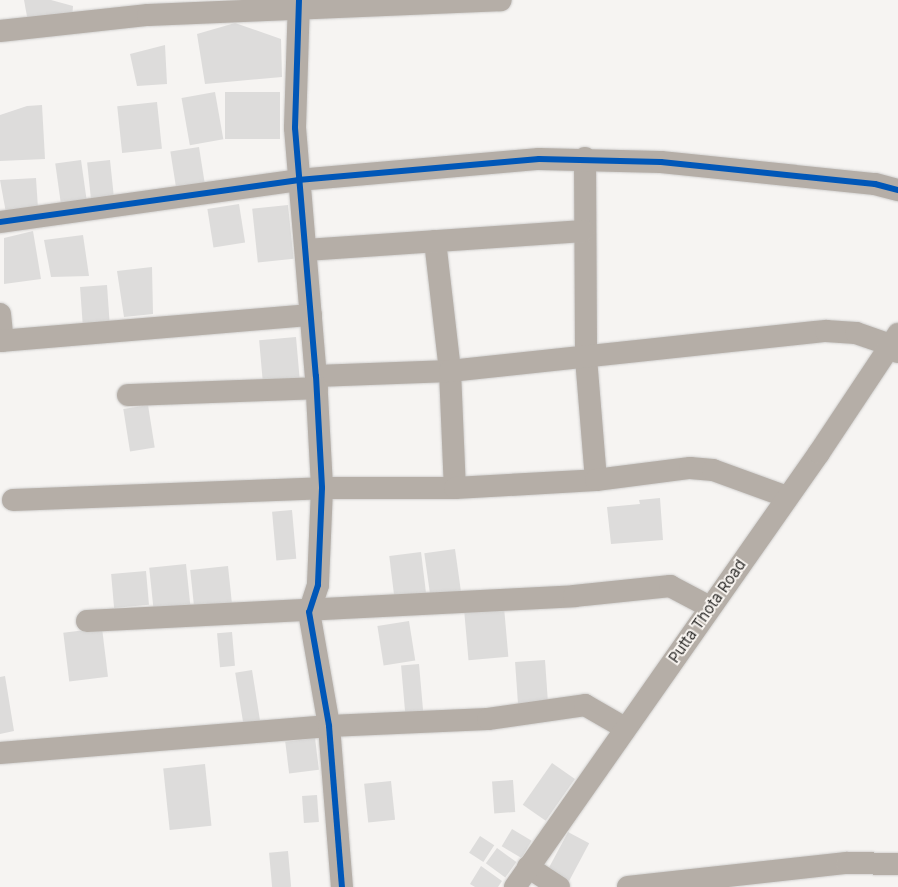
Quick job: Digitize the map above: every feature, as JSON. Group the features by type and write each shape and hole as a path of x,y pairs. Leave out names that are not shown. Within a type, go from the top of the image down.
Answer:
{"street":[{"path":"0,32 148,15 298,4 501,0"},
{"path":"298,4 295,128 316,382 322,488 318,585 309,612 329,726 342,887"},
{"path":"585,158 583,231 586,358 596,480"},
{"path":"0,222 298,180 585,158 661,162 875,184 898,190"},
{"path":"306,250 583,231"},
{"path":"435,241 450,371 456,488"},
{"path":"0,314 1,341 310,315"},
{"path":"128,395 450,371 834,331 856,334 896,344"},
{"name":"Putta Thota Road","path":"515,887 896,344"},
{"path":"14,500 322,488 456,488 596,480 702,468 787,497"},
{"path":"87,621 309,612 574,596 670,586 710,607"},
{"path":"0,753 329,726 488,719 585,705 625,728"},
{"path":"628,887 847,863 898,864"},
{"path":"528,867 559,887"}],"building":[{"path":"24,0 51,0 73,6 72,19 28,22"},
{"path":"235,23 281,39 282,77 205,84 197,34"},
{"path":"165,45 167,84 137,86 130,54"},
{"path":"215,92 223,139 190,145 182,98"},
{"path":"225,92 280,92 280,139 225,139"},
{"path":"157,102 162,149 122,153 117,106"},
{"path":"42,105 45,159 0,161 0,115 27,106"},
{"path":"199,147 206,189 177,194 170,152"},
{"path":"81,160 87,201 61,204 55,164"},
{"path":"110,160 114,200 91,202 87,162"},
{"path":"36,178 38,209 6,213 0,180"},
{"path":"239,204 245,243 213,248 207,209"},
{"path":"288,205 294,259 258,262 252,209"},
{"path":"33,231 41,279 4,284 4,238"},
{"path":"83,235 89,276 51,277 44,240"},
{"path":"152,267 153,314 124,317 117,271"},
{"path":"107,285 110,324 83,326 80,287"},
{"path":"296,337 300,379 263,382 259,340"},
{"path":"148,405 155,447 130,451 123,409"},
{"path":"660,498 663,540 611,544 607,507 640,504 639,500"},
{"path":"292,510 296,559 276,561 272,512"},
{"path":"455,549 462,598 431,602 424,553"},
{"path":"421,552 427,600 395,604 389,556"},
{"path":"186,564 191,608 154,612 149,568"},
{"path":"228,566 232,607 194,611 190,570"},
{"path":"146,571 149,605 114,608 111,574"},
{"path":"504,607 508,657 469,660 464,610"},
{"path":"409,621 415,661 384,666 377,626"},
{"path":"102,628 108,677 69,681 63,633"},
{"path":"232,632 235,666 220,667 217,633"},
{"path":"545,660 548,705 518,707 515,662"},
{"path":"419,664 423,712 405,713 401,666"},
{"path":"252,670 260,720 243,723 235,673"},
{"path":"5,676 14,731 0,734 0,677"},
{"path":"315,738 319,770 289,773 285,742"},
{"path":"552,763 575,779 546,821 523,805"},
{"path":"205,764 211,826 170,830 163,768"},
{"path":"513,780 515,812 494,813 492,781"},
{"path":"391,781 395,820 368,823 364,784"},
{"path":"317,795 319,822 304,823 302,796"},
{"path":"512,829 532,841 521,858 502,846"},
{"path":"568,832 589,843 569,882 547,871"},
{"path":"480,836 494,845 483,862 469,853"},
{"path":"497,848 516,862 505,877 486,863"},
{"path":"288,851 291,887 272,887 269,853"},
{"path":"481,866 502,881 498,887 475,887 470,884"}],"cycle path":[{"path":"299,0 295,128 316,376 322,488 318,585 309,612 329,726 342,887"},
{"path":"0,222 298,180 539,159 661,162 875,184 898,190"}]}
